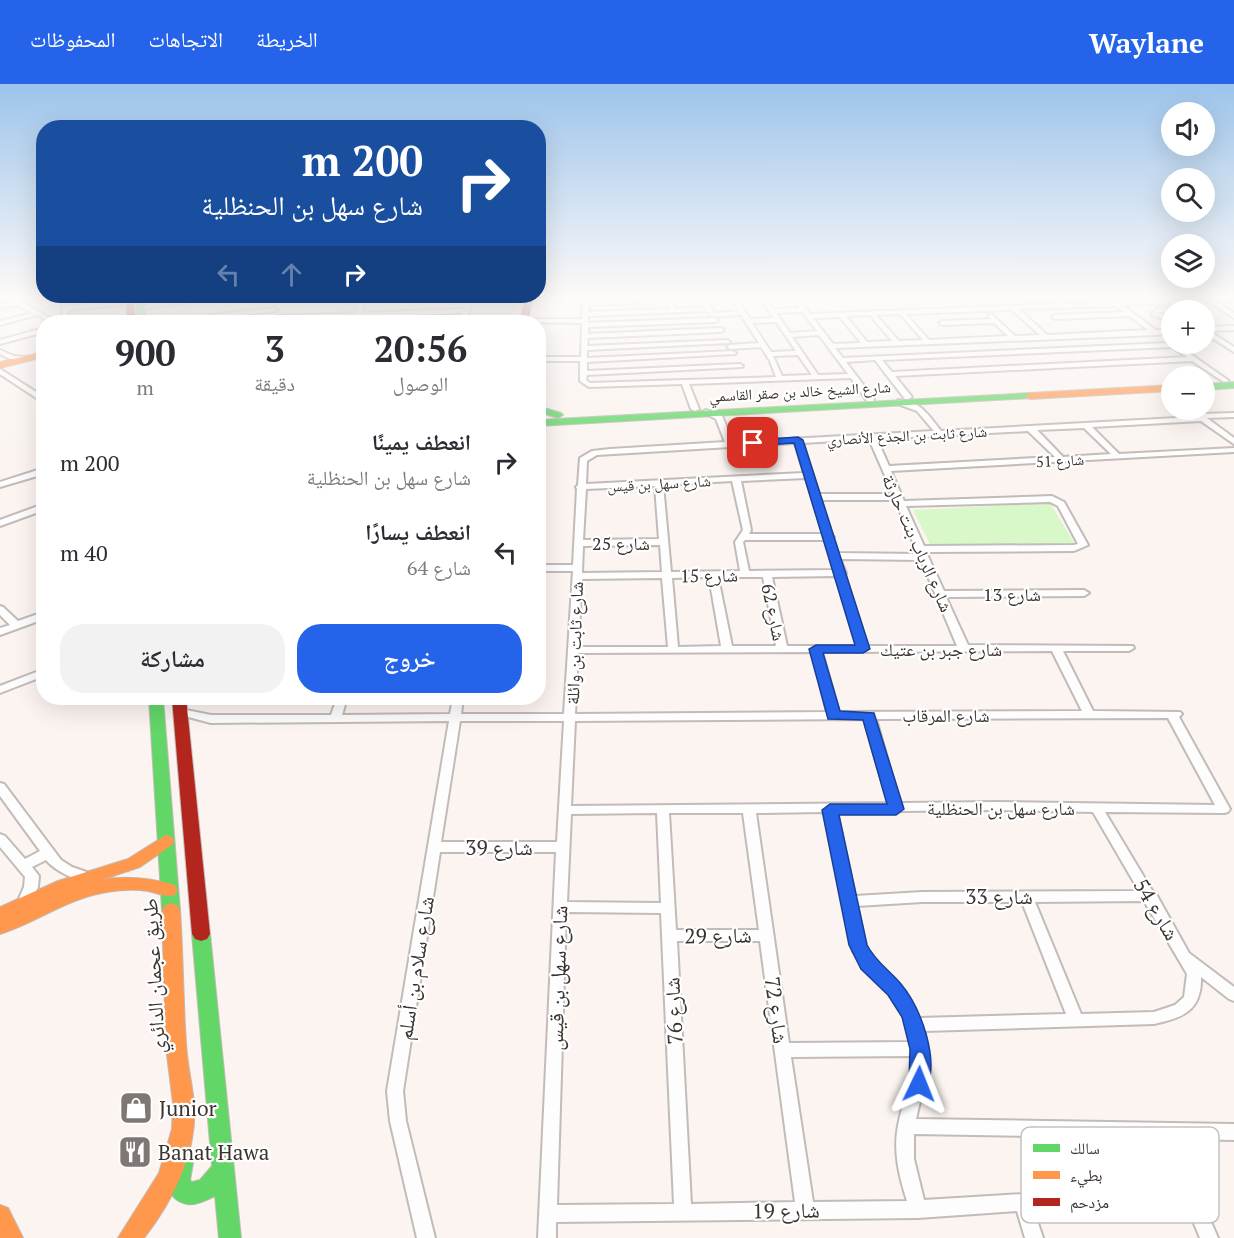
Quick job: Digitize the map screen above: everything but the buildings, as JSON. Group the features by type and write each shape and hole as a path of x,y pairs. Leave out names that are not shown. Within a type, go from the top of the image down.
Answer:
{"main road":[{"path":"1,363 36,357"},
{"path":"1,363 36,357"},
{"path":"1215,385 1232,383"},
{"name":"شارع الشيخ خالد بن صقر القاسمي","path":"701,411 722,415 905,400 1161,390"},
{"name":"شارع الشيخ خالد بن صقر القاسمي","path":"546,416 701,411 845,400 905,400 926,403 1161,390"},
{"path":"831,406 821,404 845,400"},
{"path":"546,412 560,417"},
{"path":"546,424 560,417"},
{"name":"شارع الشيخ خالد بن صقر القاسمي","path":"546,421 560,417"},
{"name":"طريق عجمان الدائري","path":"129,1238 151,1212 165,1189 180,1140 184,1099 176,1049 175,972 156,705"},
{"path":"180,705 230,1238"},
{"path":"0,914 137,862 166,841"},
{"path":"135,882 144,870 143,865 137,862"},
{"path":"0,927 80,894 135,882 157,885 169,890"},
{"path":"184,1099 189,1124 178,1179 181,1189 189,1194 202,1192 213,1185 224,1169"},
{"path":"2,1219 12,1238"},
{"path":"2,1219 18,1238"}],"street":[{"path":"584,349 583,381 586,384 631,385 853,376"},
{"path":"646,349 649,357"},
{"path":"546,359 674,356 718,349"},
{"path":"731,349 748,380"},
{"path":"765,349 780,379"},
{"path":"797,349 817,378"},
{"path":"834,349 870,399"},
{"path":"920,349 926,356"},
{"path":"992,349 996,353"},
{"path":"842,360 1081,349"},
{"path":"768,354 799,353"},
{"path":"1186,354 1232,383"},
{"path":"948,355 963,371"},
{"path":"674,356 679,369"},
{"path":"877,358 890,374 905,400"},
{"path":"890,374 1194,359"},
{"path":"1,363 36,395"},
{"path":"583,373 740,366"},
{"path":"627,371 631,385"},
{"path":"614,372 617,385"},
{"path":"684,383 701,411"},
{"path":"31,392 36,390"},
{"path":"926,403 939,433"},
{"path":"722,415 730,444"},
{"name":"شارع ثابت بن الجذع الأنصاري","path":"1215,417 1234,415"},
{"name":"شارع ثابت بن الجذع الأنصاري","path":"580,487 583,460 595,453 610,451 1169,420"},
{"path":"1205,420 1234,442"},
{"path":"1086,425 1118,457"},
{"path":"1031,429 1062,460"},
{"name":"شارع الرباب بنت حارثة","path":"872,437 964,649"},
{"path":"798,440 863,649"},
{"name":"شارع 51","path":"886,470 1234,450"},
{"path":"0,480 36,469"},
{"path":"0,485 36,474"},
{"name":"شارع سهل بن قيس","path":"580,487 809,475"},
{"path":"736,478 747,530 739,543 745,574"},
{"path":"659,483 673,650"},
{"name":"شارع ثابت بن وائلة","path":"571,717 580,487"},
{"path":"817,497 899,500 1052,499 1061,504 1083,545 1074,548 835,556"},
{"path":"0,523 36,510"},
{"path":"743,537 830,537"},
{"name":"شارع 25","path":"578,543 664,542"},
{"name":"شارع 15","path":"546,569 667,575 841,573"},
{"name":"شارع 62","path":"767,574 782,649"},
{"path":"713,575 727,649"},
{"name":"شارع 13","path":"940,594 1084,593"},
{"path":"0,609 17,626"},
{"path":"0,632 36,618"},
{"path":"1056,648 1089,714"},
{"name":"شارع جبر بن عتيك","path":"574,650 1129,648"},
{"path":"816,649 834,716"},
{"path":"0,690 36,675"},
{"path":"336,717 340,705"},
{"name":"شارع سلام بن أسلم","path":"426,1238 398,1121 395,1091 457,705"},
{"name":"شارع المرقاب","path":"181,712 211,719 1174,714 1224,806 1224,809 1219,811"},
{"path":"868,716 896,809"},
{"name":"شارع سهل بن قيس","path":"547,1238 560,907 571,717"},
{"path":"183,736 194,726 211,719"},
{"path":"0,787 62,868 91,878"},
{"name":"شارع سهل بن الحنظلية","path":"566,810 830,810 996,806 1219,811"},
{"name":"شارع 54","path":"1097,808 1185,957 1234,995"},
{"name":"شارع 76","path":"663,810 682,1212"},
{"name":"شارع 72","path":"749,810 805,1210"},
{"path":"830,810 858,945 863,957 901,998 914,1024 920,1049 919,1084 906,1126 907,1174 918,1209"},
{"path":"0,839 33,880 24,903"},
{"name":"شارع 39","path":"435,847 564,847"},
{"path":"23,865 35,861 48,852"},
{"path":"1026,896 1076,1020"},
{"name":"شارع 33","path":"849,901 1026,896 1150,896"},
{"path":"560,907 668,908"},
{"name":"شارع 29","path":"669,936 766,934"},
{"path":"914,1024 1154,1018 1174,1014 1188,1004 1195,990 1194,974 1185,957"},
{"path":"782,1050 920,1049"},
{"path":"906,1126 1021,1128"},
{"path":"1219,1132 1234,1132"},
{"name":"شارع 19","path":"548,1214 918,1209 1021,1202"},
{"name":"شارع 19","path":"1029,1223 1034,1238"},
{"path":"1203,1223 1209,1238"}],"green space":[{"path":"1050,503 1075,544 930,544 913,510"}],"traffic: fast":[{"path":"1215,386 1234,385"},
{"path":"546,423 1030,396"},
{"path":"546,411 558,415"},
{"path":"156,705 171,910"},
{"path":"201,934 230,1238"},
{"path":"182,1163 178,1184 189,1194 207,1189 224,1169"}],"traffic: slow":[{"path":"0,365 36,356"},
{"path":"1030,396 1161,389"},
{"path":"0,914 64,886 134,863 166,841"},
{"path":"0,927 61,899 104,886 126,883 169,890"},
{"path":"129,1238 151,1210 168,1179 183,1129 184,1103 176,1047 171,910"},
{"path":"0,1216 12,1238"}],"traffic: jam":[{"path":"180,705 201,934"}],"place":[{"name":"Junior","path":"136,1108"},
{"name":"Banat Hawa","path":"135,1152"}],"route":[{"path":"753,443 798,440 863,649 816,649 834,716 868,716 896,809 830,810 858,945 868,964 895,990 911,1015 920,1049 919,1084"}]}
